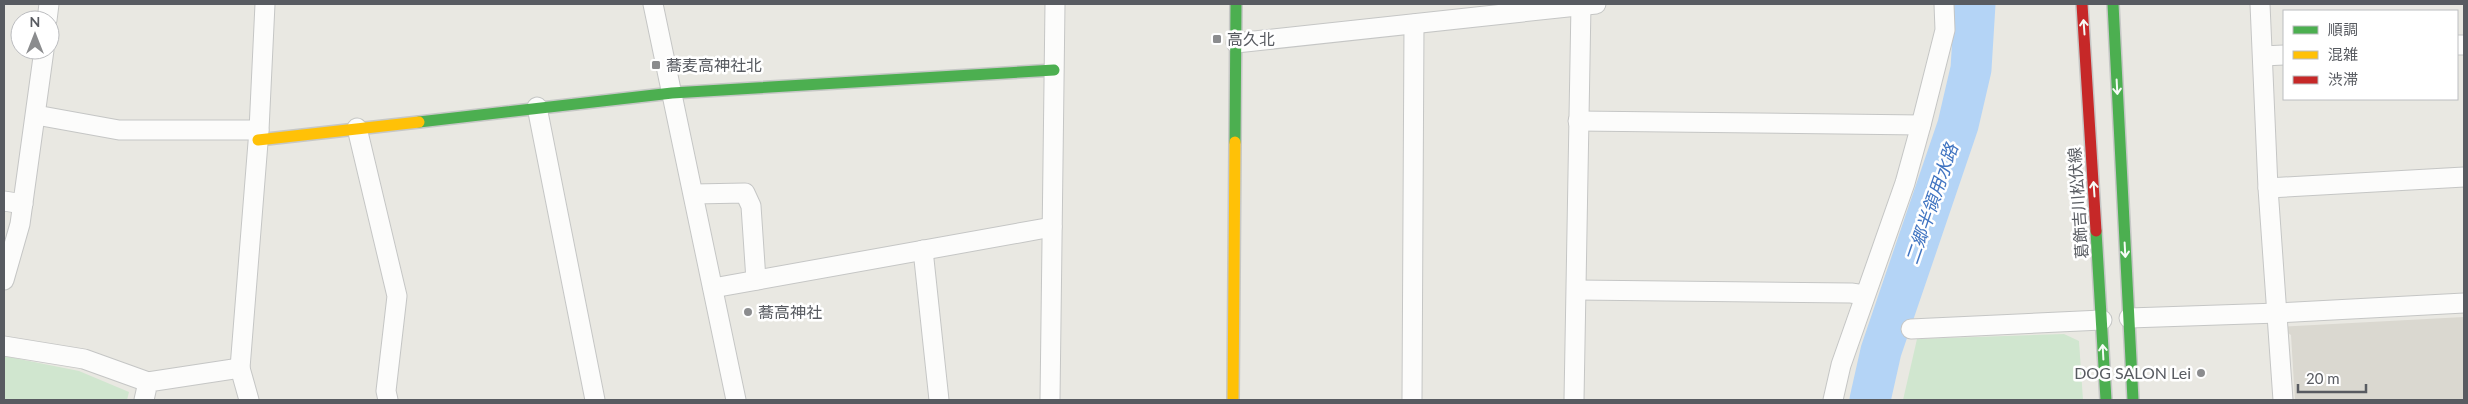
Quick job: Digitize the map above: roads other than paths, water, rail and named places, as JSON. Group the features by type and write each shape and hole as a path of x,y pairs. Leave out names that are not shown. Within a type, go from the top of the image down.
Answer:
{"street":[{"path":"249,400 240,368 259,135 265,4"},
{"path":"653,4 736,400"},
{"path":"1050,400 1055,4"},
{"path":"1233,400 1236,4"},
{"path":"1236,43 1586,4 1578,120 1574,400"},
{"path":"1833,400 1841,365 1905,183 1945,30 1944,4"},
{"name":"葛飾吉川松伏線","path":"2082,4 2106,400"},
{"path":"2113,4 2133,400"},
{"path":"2260,4 2268,188 2283,400"},
{"path":"1412,400 1414,24"},
{"path":"2263,56 2283,55"},
{"path":"4,280 20,224 43,60"},
{"path":"36,115 120,130 259,135 357,128 672,93 1054,70"},
{"path":"537,107 595,400"},
{"path":"1578,120 1921,125"},
{"path":"357,128 397,296 386,391 388,400"},
{"path":"2268,188 2464,177"},
{"path":"694,194 745,194 751,206 756,280"},
{"path":"4,201 23,204"},
{"path":"713,288 1052,227"},
{"path":"923,250 940,400"},
{"path":"1577,290 1851,293 1865,295"},
{"path":"2129,318 2278,313 2464,303"},
{"path":"1911,329 2102,320"},
{"path":"4,346 84,359 148,382 240,368"},
{"path":"144,400 148,382"}],"waterway":[{"name":"二郷半領用水路","path":"1870,400 1881,351 1958,125 1971,69 1975,4"}],"place":[{"name":"高久北","path":"1217,39"},
{"name":"蕎麦高神社北","path":"656,65"},
{"name":"蕎高神社","path":"748,312"},
{"name":"DOG SALON Lei","path":"2201,373"}]}
